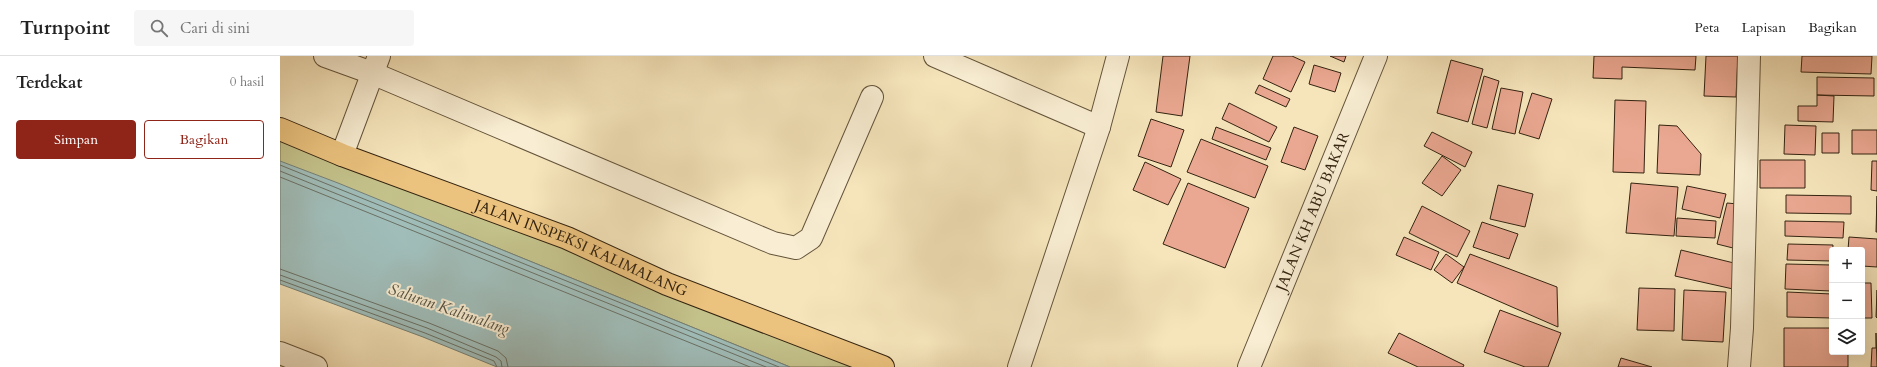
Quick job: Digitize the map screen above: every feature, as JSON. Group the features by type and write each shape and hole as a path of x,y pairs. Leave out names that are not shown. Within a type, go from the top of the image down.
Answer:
{"main road":[{"name":"JALAN INSPEKSI KALIMALANG","path":"280,129 342,154 567,238 667,284 883,367"}],"street":[{"path":"325,56 375,64 773,243 796,248 811,238 872,97"},
{"path":"935,56 1099,127"},
{"path":"1019,367 1099,127 1118,56"},
{"name":"JALAN KH ABU BAKAR","path":"1249,367 1376,56"},
{"path":"1739,367 1742,328 1748,56"},
{"path":"342,154 375,64"},
{"path":"280,353 316,367"}],"shaded area":[{"path":"280,129 886,367 790,367 436,223 280,163"}],"water":[{"name":"Saluran Kalimalang","path":"280,161 338,183 790,367 497,367 423,337 280,284"}],"building":[{"path":"1163,56 1190,56 1182,116 1156,112"},
{"path":"1273,56 1292,56 1305,62 1291,92 1263,79"},
{"path":"1330,56 1346,56 1344,62"},
{"path":"1594,56 1696,56 1695,70 1622,67 1622,79 1593,78"},
{"path":"1706,56 1738,56 1736,97 1704,96"},
{"path":"1802,56 1872,56 1871,74 1801,72"},
{"path":"1451,60 1483,69 1468,122 1437,113"},
{"path":"1314,65 1341,73 1335,92 1309,84"},
{"path":"1484,76 1499,81 1487,128 1472,124"},
{"path":"1817,77 1874,78 1874,96 1817,95"},
{"path":"1259,85 1290,99 1286,107 1255,93"},
{"path":"1501,88 1523,92 1515,134 1492,129"},
{"path":"1532,93 1552,99 1539,139 1519,133"},
{"path":"1817,95 1834,96 1833,122 1798,121 1798,106 1817,106"},
{"path":"1615,100 1646,101 1644,173 1613,172"},
{"path":"1229,103 1277,127 1269,142 1222,119"},
{"path":"1151,119 1184,130 1171,167 1138,156"},
{"path":"1659,125 1677,126 1701,154 1700,175 1657,173"},
{"path":"1785,125 1816,126 1815,155 1784,154"},
{"path":"1216,127 1271,148 1266,160 1212,139"},
{"path":"1294,127 1318,136 1305,170 1281,162"},
{"path":"1852,130 1877,130 1877,154 1852,154"},
{"path":"1432,132 1472,152 1465,167 1424,146"},
{"path":"1822,133 1839,133 1839,153 1822,153"},
{"path":"1201,139 1268,166 1255,198 1187,172"},
{"path":"1442,156 1461,170 1442,196 1422,183"},
{"path":"1760,160 1805,160 1805,188 1760,188"},
{"path":"1872,161 1877,161 1877,191 1871,190"},
{"path":"1145,162 1181,179 1168,205 1133,190"},
{"path":"1188,183 1249,208 1225,268 1163,244"},
{"path":"1631,183 1678,187 1674,236 1626,233"},
{"path":"1498,185 1533,194 1525,227 1490,219"},
{"path":"1687,186 1726,194 1720,218 1682,209"},
{"path":"1786,195 1851,196 1851,214 1786,213"},
{"path":"1877,196 1877,232 1876,232"},
{"path":"1727,203 1738,204 1741,250 1717,244"},
{"path":"1422,206 1470,231 1457,257 1409,233"},
{"path":"1677,218 1716,221 1715,238 1676,236"},
{"path":"1785,221 1844,222 1843,238 1785,236"},
{"path":"1482,222 1518,234 1509,259 1473,247"},
{"path":"1404,237 1439,252 1431,270 1396,255"},
{"path":"1849,237 1877,239 1877,267 1865,266 1865,247 1848,247"},
{"path":"1788,244 1833,245 1833,247 1829,247 1829,261 1787,260"},
{"path":"1681,250 1738,264 1733,289 1675,276"},
{"path":"1446,254 1464,267 1452,283 1434,270"},
{"path":"1470,254 1557,287 1558,327 1457,283"},
{"path":"1786,264 1829,265 1829,291 1785,289"},
{"path":"1865,283 1871,283 1872,318 1865,318"},
{"path":"1639,288 1675,289 1674,331 1637,330"},
{"path":"1684,290 1726,292 1723,342 1682,340"},
{"path":"1877,290 1877,318 1876,317"},
{"path":"1787,292 1829,294 1829,318 1787,317"},
{"path":"1500,310 1561,333 1548,367 1525,367 1484,352"},
{"path":"1784,328 1829,328 1829,355 1848,355 1848,367 1784,367"},
{"path":"1399,333 1464,365 1463,367 1418,367 1388,353"},
{"path":"1876,333 1877,367 1871,367 1872,348 1876,348"},
{"path":"1621,358 1652,367 1618,367"}]}
